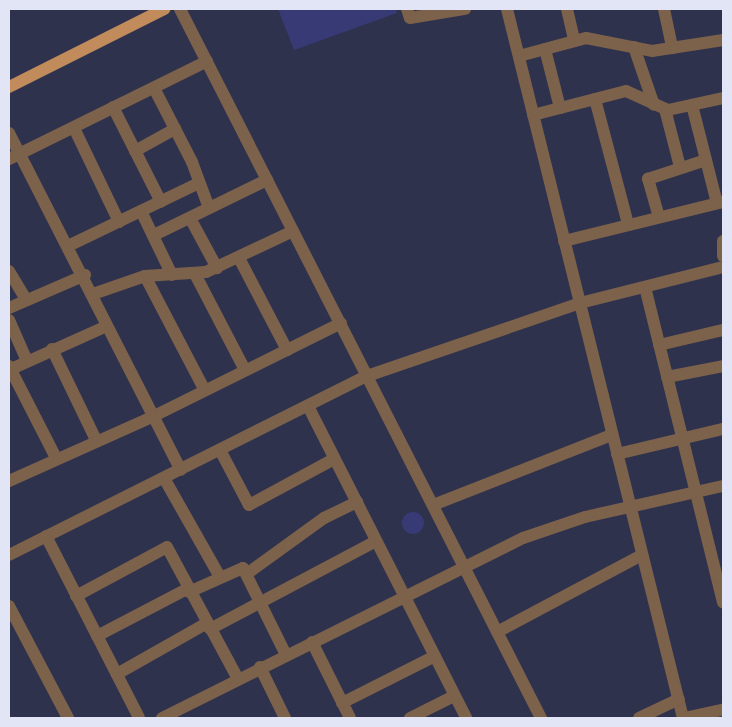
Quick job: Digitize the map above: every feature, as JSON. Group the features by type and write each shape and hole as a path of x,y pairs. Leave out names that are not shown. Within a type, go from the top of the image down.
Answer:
{"main road":[{"path":"9,87 164,9"}],"street":[{"path":"180,9 542,718"},
{"path":"407,9 410,18 465,9"},
{"path":"507,9 683,718 723,710"},
{"path":"567,9 574,40"},
{"path":"664,9 672,48"},
{"path":"518,56 574,40 594,38 634,47 672,48 723,40"},
{"path":"634,47 660,107 680,167"},
{"path":"545,49 560,108"},
{"path":"14,157 75,130 113,107 207,61"},
{"path":"154,88 200,183 209,208"},
{"path":"533,115 626,91 660,107 692,105 723,98"},
{"path":"594,99 628,224"},
{"path":"564,241 720,202 706,160 692,105"},
{"path":"113,107 161,202"},
{"path":"135,151 175,129"},
{"path":"75,130 119,222"},
{"path":"9,132 14,157 85,275 107,326 180,470"},
{"path":"658,217 648,179 706,160"},
{"path":"154,235 267,180"},
{"path":"68,246 200,183"},
{"path":"141,211 172,275"},
{"path":"190,218 217,268"},
{"path":"93,294 145,276 195,274 217,268 293,232"},
{"path":"723,241 723,256"},
{"path":"239,258 287,350"},
{"path":"9,555 367,376 580,303 723,267"},
{"path":"9,272 26,299"},
{"path":"195,274 245,370"},
{"path":"9,308 85,275"},
{"path":"145,276 204,389"},
{"path":"646,287 659,345 685,439 696,492 719,561 723,603"},
{"path":"9,320 26,361"},
{"path":"10,478 152,417 204,389 341,323"},
{"path":"56,458 9,368 107,326"},
{"path":"659,345 723,330"},
{"path":"52,349 96,440"},
{"path":"667,376 723,366"},
{"path":"308,406 376,541 407,597 466,718"},
{"path":"617,454 723,429"},
{"path":"433,505 612,435"},
{"path":"220,450 249,505 334,459"},
{"path":"164,478 220,577"},
{"path":"162,718 260,667 407,597 464,565 554,526 723,486"},
{"path":"248,573 324,518 357,502"},
{"path":"46,536 139,718"},
{"path":"117,674 376,541"},
{"path":"76,596 167,547 188,590 238,679"},
{"path":"497,632 642,555"},
{"path":"97,636 236,568 248,573 286,655"},
{"path":"9,606 14,631 68,718"},
{"path":"312,642 350,718"},
{"path":"342,703 435,656"},
{"path":"260,667 285,718"},
{"path":"410,718 454,696"},
{"path":"639,718 679,699"}],"shaded area":[{"path":"278,9 396,9 397,13 294,50"},
{"path":"413,512 421,515 424,523 421,531 413,534 405,531 402,523 405,515"}]}
